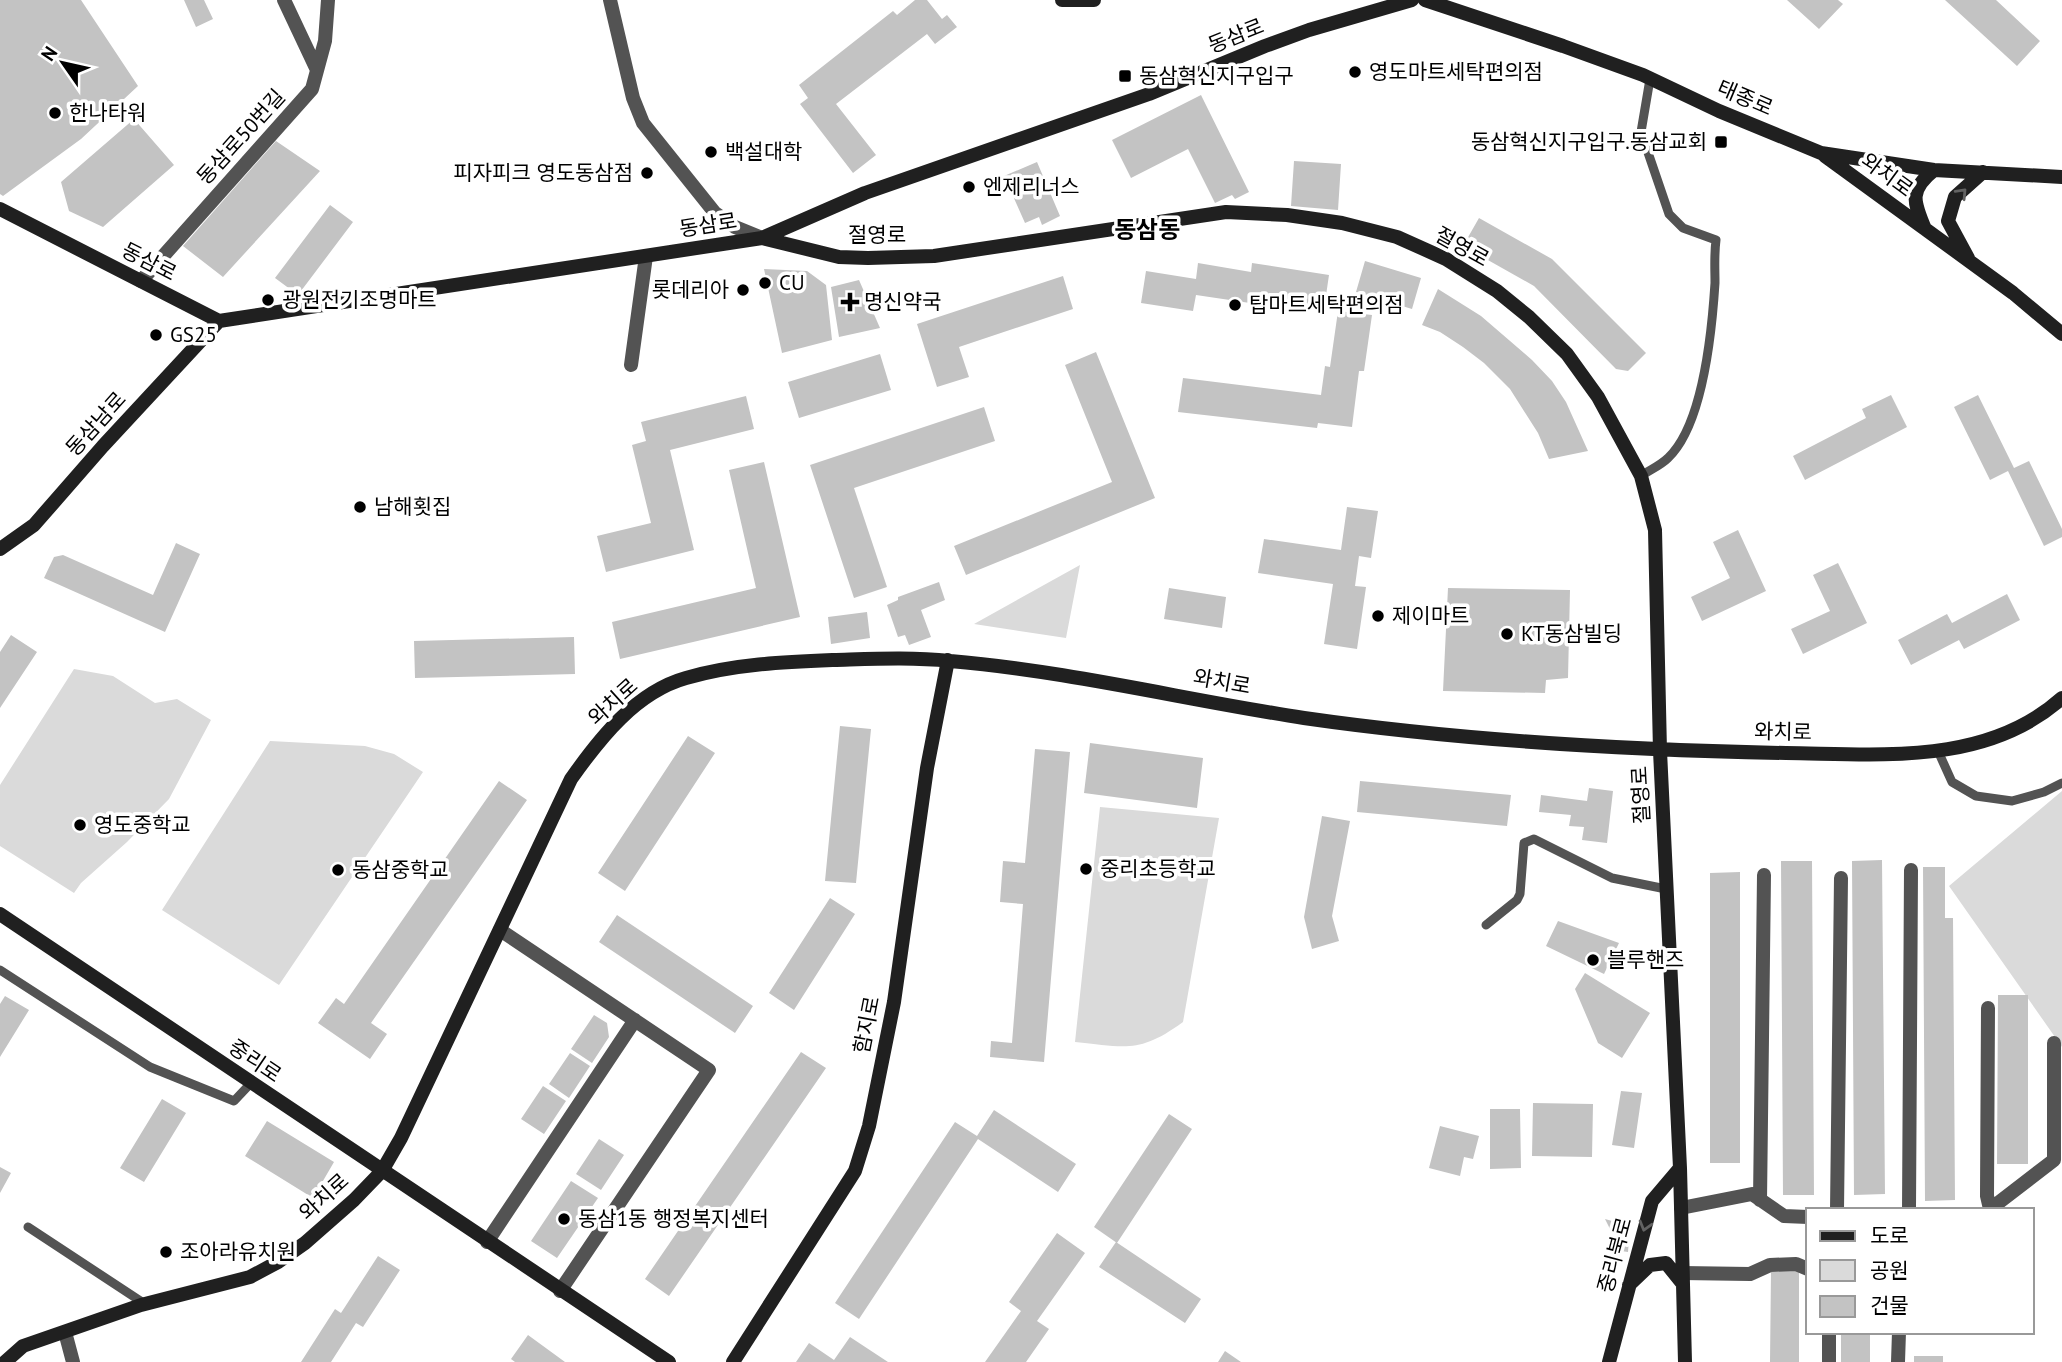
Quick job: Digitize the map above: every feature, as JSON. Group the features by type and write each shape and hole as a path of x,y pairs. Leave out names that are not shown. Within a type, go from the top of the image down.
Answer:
{"main road":[{"path":"1062,0 1094,0"},
{"name":"동삼로","path":"0,209 219,321 762,238 865,192 1149,94 1265,46 1412,0"},
{"name":"태종로","path":"1425,0 1563,46 1650,79 1821,153 1934,170 2062,177"},
{"name":"와치로","path":"1821,153 2013,293 2062,334"},
{"path":"1925,229 1914,204 1920,182 1934,170"},
{"path":"1970,262 1948,221 1955,197 1983,172"},
{"name":"절영로","path":"762,238 839,257 934,256 1226,212 1287,215 1342,223 1398,237 1447,259 1497,291 1567,354 1598,397 1642,476 1655,530 1660,751 1680,1168 1685,1362"},
{"name":"동삼남로","path":"0,549 34,526 103,446 219,321"},
{"name":"와치로","path":"5,1362 23,1346 145,1304 250,1277 305,1243 354,1200 382,1171 401,1138 571,779 591,751 638,703 662,687 685,678 784,662 947,660 1052,673 1305,718 1492,739 1660,751 1915,754 1938,751 1984,741 2018,727 2048,711 2062,698"},
{"name":"함지로","path":"733,1362 855,1171 869,1126 894,1002 927,768 947,660"},
{"name":"중리로","path":"0,914 669,1362"},
{"name":"중리북로","path":"1609,1362 1652,1201 1680,1168"},
{"path":"1628,1287 1650,1265 1666,1263 1683,1279"}],"street":[{"path":"284,0 317,70"},
{"name":"동삼로50번길","path":"141,281 312,89 326,41 328,0"},
{"path":"610,0 633,98 643,123 715,212 735,228 762,238"},
{"path":"631,365 646,256"},
{"path":"1909,1208 1911,870"},
{"path":"1760,1200 1764,875"},
{"path":"1837,1208 1841,878"},
{"path":"500,930 709,1069 560,1291"},
{"path":"1987,1008 1989,1208"},
{"path":"487,1242 635,1020"},
{"path":"1992,1208 2054,1160 2054,1043"},
{"path":"1681,1208 1752,1194 1784,1216 1806,1217"},
{"path":"1683,1279 1750,1274 1770,1265 1796,1264 1806,1268"},
{"path":"65,1332 73,1362"},
{"path":"1829,1334 1829,1362"},
{"path":"1898,1362 1899,1334"}],"lane":[{"path":"1642,476 1669,458 1692,416 1711,329 1716,240 1683,228 1669,214 1641,132 1650,79"},
{"path":"1938,751 1952,782 1976,796 2012,801 2044,792 2062,783"},
{"path":"1486,925 1517,900 1520,894 1524,843 1534,839 1612,878 1666,890"},
{"path":"0,970 150,1067 234,1101 251,1083"},
{"path":"28,1227 145,1304"}],"green space":[{"path":"1080,565 1066,638 974,624"},
{"path":"74,669 113,676 155,703 177,699 211,720 169,799 127,842 81,883 74,893 0,846 0,785"},
{"path":"270,741 365,746 394,754 423,772 279,985 162,910"},
{"path":"2062,791 2062,1047 1949,886"},
{"path":"1100,807 1219,818 1183,1022 1155,1039 1132,1046 1075,1042"}],"building":[{"name":"한나타워","path":"0,0 81,0 138,86 81,139 3,196 0,194"},
{"path":"184,0 204,0 213,19 196,27"},
{"path":"915,0 927,0 942,19 947,15 957,27 935,44 927,34 836,104 876,155 853,173 800,104 808,98 799,85 893,11 897,15"},
{"path":"1787,0 1838,0 1843,4 1819,29"},
{"path":"1945,0 1996,0 2040,41 2017,66"},
{"path":"1201,95 1249,192 1235,199 1232,195 1215,203 1188,149 1131,178 1112,140"},
{"path":"134,119 174,165 103,227 69,211 61,182"},
{"path":"276,141 320,171 223,277 183,246"},
{"path":"1294,161 1341,164 1338,210 1291,206"},
{"path":"1037,162 1060,216 1042,225 1039,217 1025,223 1004,176"},
{"path":"330,205 353,222 298,295 275,278"},
{"path":"1479,218 1552,259 1646,353 1628,371 1616,369 1534,286 1463,246"},
{"path":"1365,261 1421,278 1412,309 1356,292"},
{"path":"1198,263 1251,272 1252,263 1329,275 1324,309 1251,297 1250,303 1196,295 1193,311 1141,303 1146,271 1196,279"},
{"path":"764,269 807,271 826,285 832,340 782,353"},
{"path":"1063,276 1073,309 959,347 969,377 937,387 917,324"},
{"path":"859,280 880,328 839,337 831,287"},
{"path":"1438,289 1481,316 1552,381 1566,402 1588,451 1549,459 1538,433 1510,389 1463,347 1440,332 1422,325"},
{"path":"1338,311 1372,315 1364,371 1359,371 1352,427 1318,423 1317,428 1178,412 1183,378 1321,395 1325,366 1330,367"},
{"path":"1096,352 1155,498 966,575 954,546 1112,482 1065,365"},
{"path":"880,354 891,390 799,418 788,382"},
{"path":"1891,395 1907,427 1805,480 1793,456 1866,418 1862,409"},
{"path":"1978,395 2014,468 2029,461 2062,529 2062,537 2044,546 2008,471 1990,480 1954,407"},
{"path":"746,396 754,429 670,450 694,550 606,572 597,536 651,523 632,445 646,441 641,422"},
{"path":"984,407 995,441 854,488 887,587 854,598 810,465"},
{"path":"764,462 800,617 620,659 612,622 756,588 729,470"},
{"path":"1347,507 1378,511 1371,558 1359,556 1355,586 1366,587 1357,649 1324,644 1333,584 1258,573 1264,539 1341,550"},
{"path":"1738,530 1766,591 1702,621 1691,597 1730,578 1713,542"},
{"path":"176,543 200,554 165,632 44,578 54,557 63,555 153,595"},
{"path":"1838,563 1867,623 1803,654 1791,629 1830,611 1813,575"},
{"path":"939,582 945,600 921,610 931,637 909,645 905,635 898,637 887,605 898,600 898,597"},
{"path":"1169,588 1226,597 1222,628 1164,619"},
{"name":"KT동삼빌딩","path":"1448,588 1570,590 1568,678 1546,680 1545,693 1443,691"},
{"path":"2007,594 2020,620 1964,649 1959,640 1911,665 1898,640 1947,614 1952,623"},
{"path":"867,612 870,638 831,644 828,617"},
{"path":"11,635 37,652 0,708 0,652"},
{"path":"574,637 575,674 415,678 414,641"},
{"path":"840,726 871,729 856,883 825,881"},
{"path":"688,736 715,753 625,891 598,873"},
{"path":"1090,743 1203,758 1197,808 1084,793"},
{"path":"1035,749 1070,752 1044,1062 990,1057 991,1041 1012,1043 1023,904 1000,902 1003,861 1025,863"},
{"path":"499,781 527,800 371,1023 387,1034 370,1059 318,1023 336,998 344,1004"},
{"path":"1360,781 1511,795 1507,826 1357,812"},
{"path":"1589,788 1613,791 1607,843 1582,840 1584,827 1569,826 1571,815 1539,812 1541,795 1587,801"},
{"path":"1322,816 1350,821 1332,916 1339,941 1312,949 1304,917"},
{"path":"1882,860 1885,1194 1854,1195 1852,861"},
{"path":"1781,861 1812,861 1814,1195 1783,1195"},
{"path":"1923,867 1945,867 1945,918 1953,918 1955,1200 1925,1201"},
{"path":"1740,872 1740,1163 1710,1163 1710,873"},
{"path":"830,898 855,914 794,1010 769,993"},
{"path":"617,915 753,1006 735,1033 599,942"},
{"name":"블루핸즈","path":"1558,921 1619,943 1604,974 1546,946"},
{"path":"1585,973 1650,1013 1622,1058 1598,1043 1575,989"},
{"path":"1998,995 2028,995 2028,1164 1997,1164"},
{"path":"5,996 29,1010 0,1057 0,1004"},
{"path":"594,1015 607,1023 609,1037 592,1063 571,1049"},
{"path":"801,1052 826,1068 669,1296 645,1279"},
{"path":"570,1053 590,1066 569,1098 549,1084"},
{"path":"543,1086 566,1101 544,1134 521,1119"},
{"path":"1621,1091 1642,1093 1634,1148 1612,1145"},
{"path":"162,1099 186,1113 144,1182 120,1168"},
{"path":"1533,1103 1593,1104 1592,1157 1532,1156"},
{"path":"1490,1109 1520,1109 1521,1168 1490,1169"},
{"path":"994,1110 1076,1164 1058,1192 978,1139 859,1319 835,1303 955,1122 977,1136"},
{"path":"1169,1114 1192,1129 1117,1243 1094,1227"},
{"path":"267,1121 334,1162 313,1198 245,1156"},
{"path":"1440,1126 1479,1136 1473,1159 1464,1157 1460,1176 1429,1168"},
{"path":"599,1139 624,1155 601,1190 576,1174"},
{"path":"0,1167 11,1173 0,1193"},
{"name":"동삼1동 행정복지센터","path":"571,1181 598,1198 557,1258 531,1241"},
{"path":"1605,1219 1630,1226 1628,1252 1621,1251"},
{"path":"1057,1233 1085,1253 1037,1321 1049,1329 1026,1362 985,1362 1021,1311 1009,1302"},
{"path":"1116,1242 1201,1299 1185,1323 1099,1267"},
{"path":"378,1256 400,1270 363,1327 356,1323 331,1362 301,1362 335,1309 341,1313"},
{"path":"1771,1271 1799,1271 1799,1362 1770,1362"},
{"path":"1841,1334 1870,1334 1870,1362 1841,1362"},
{"path":"528,1335 565,1362 515,1362 511,1359"},
{"path":"850,1337 888,1362 796,1362 809,1343 834,1360"},
{"path":"1225,1351 1241,1362 1218,1362"},
{"path":"1914,1356 1943,1356 1943,1362 1914,1362"}],"place":[{"name":"영도마트세탁편의점","path":"1355,72"},
{"name":"동삼혁신지구입구","path":"1125,76"},
{"name":"한나타워","path":"55,113"},
{"name":"동삼혁신지구입구.동삼교회","path":"1721,142"},
{"name":"백설대학","path":"711,152"},
{"name":"피자피크 영도동삼점","path":"647,173"},
{"name":"엔제리너스","path":"969,187"},
{"name":"CU","path":"765,283"},
{"name":"롯데리아","path":"743,290"},
{"name":"광원전기조명마트","path":"268,300"},
{"name":"명신약국","path":"850,302"},
{"name":"탑마트세탁편의점","path":"1235,305"},
{"name":"GS25","path":"156,335"},
{"name":"남해횟집","path":"360,507"},
{"name":"제이마트","path":"1378,616"},
{"name":"KT동삼빌딩","path":"1507,634"},
{"name":"영도중학교","path":"80,825"},
{"name":"중리초등학교","path":"1086,869"},
{"name":"동삼중학교","path":"338,870"},
{"name":"블루핸즈","path":"1593,960"},
{"name":"동삼1동 행정복지센터","path":"564,1219"},
{"name":"조아라유치원","path":"166,1252"}],"district":[{"name":"동삼동","path":"1147,230"}]}
